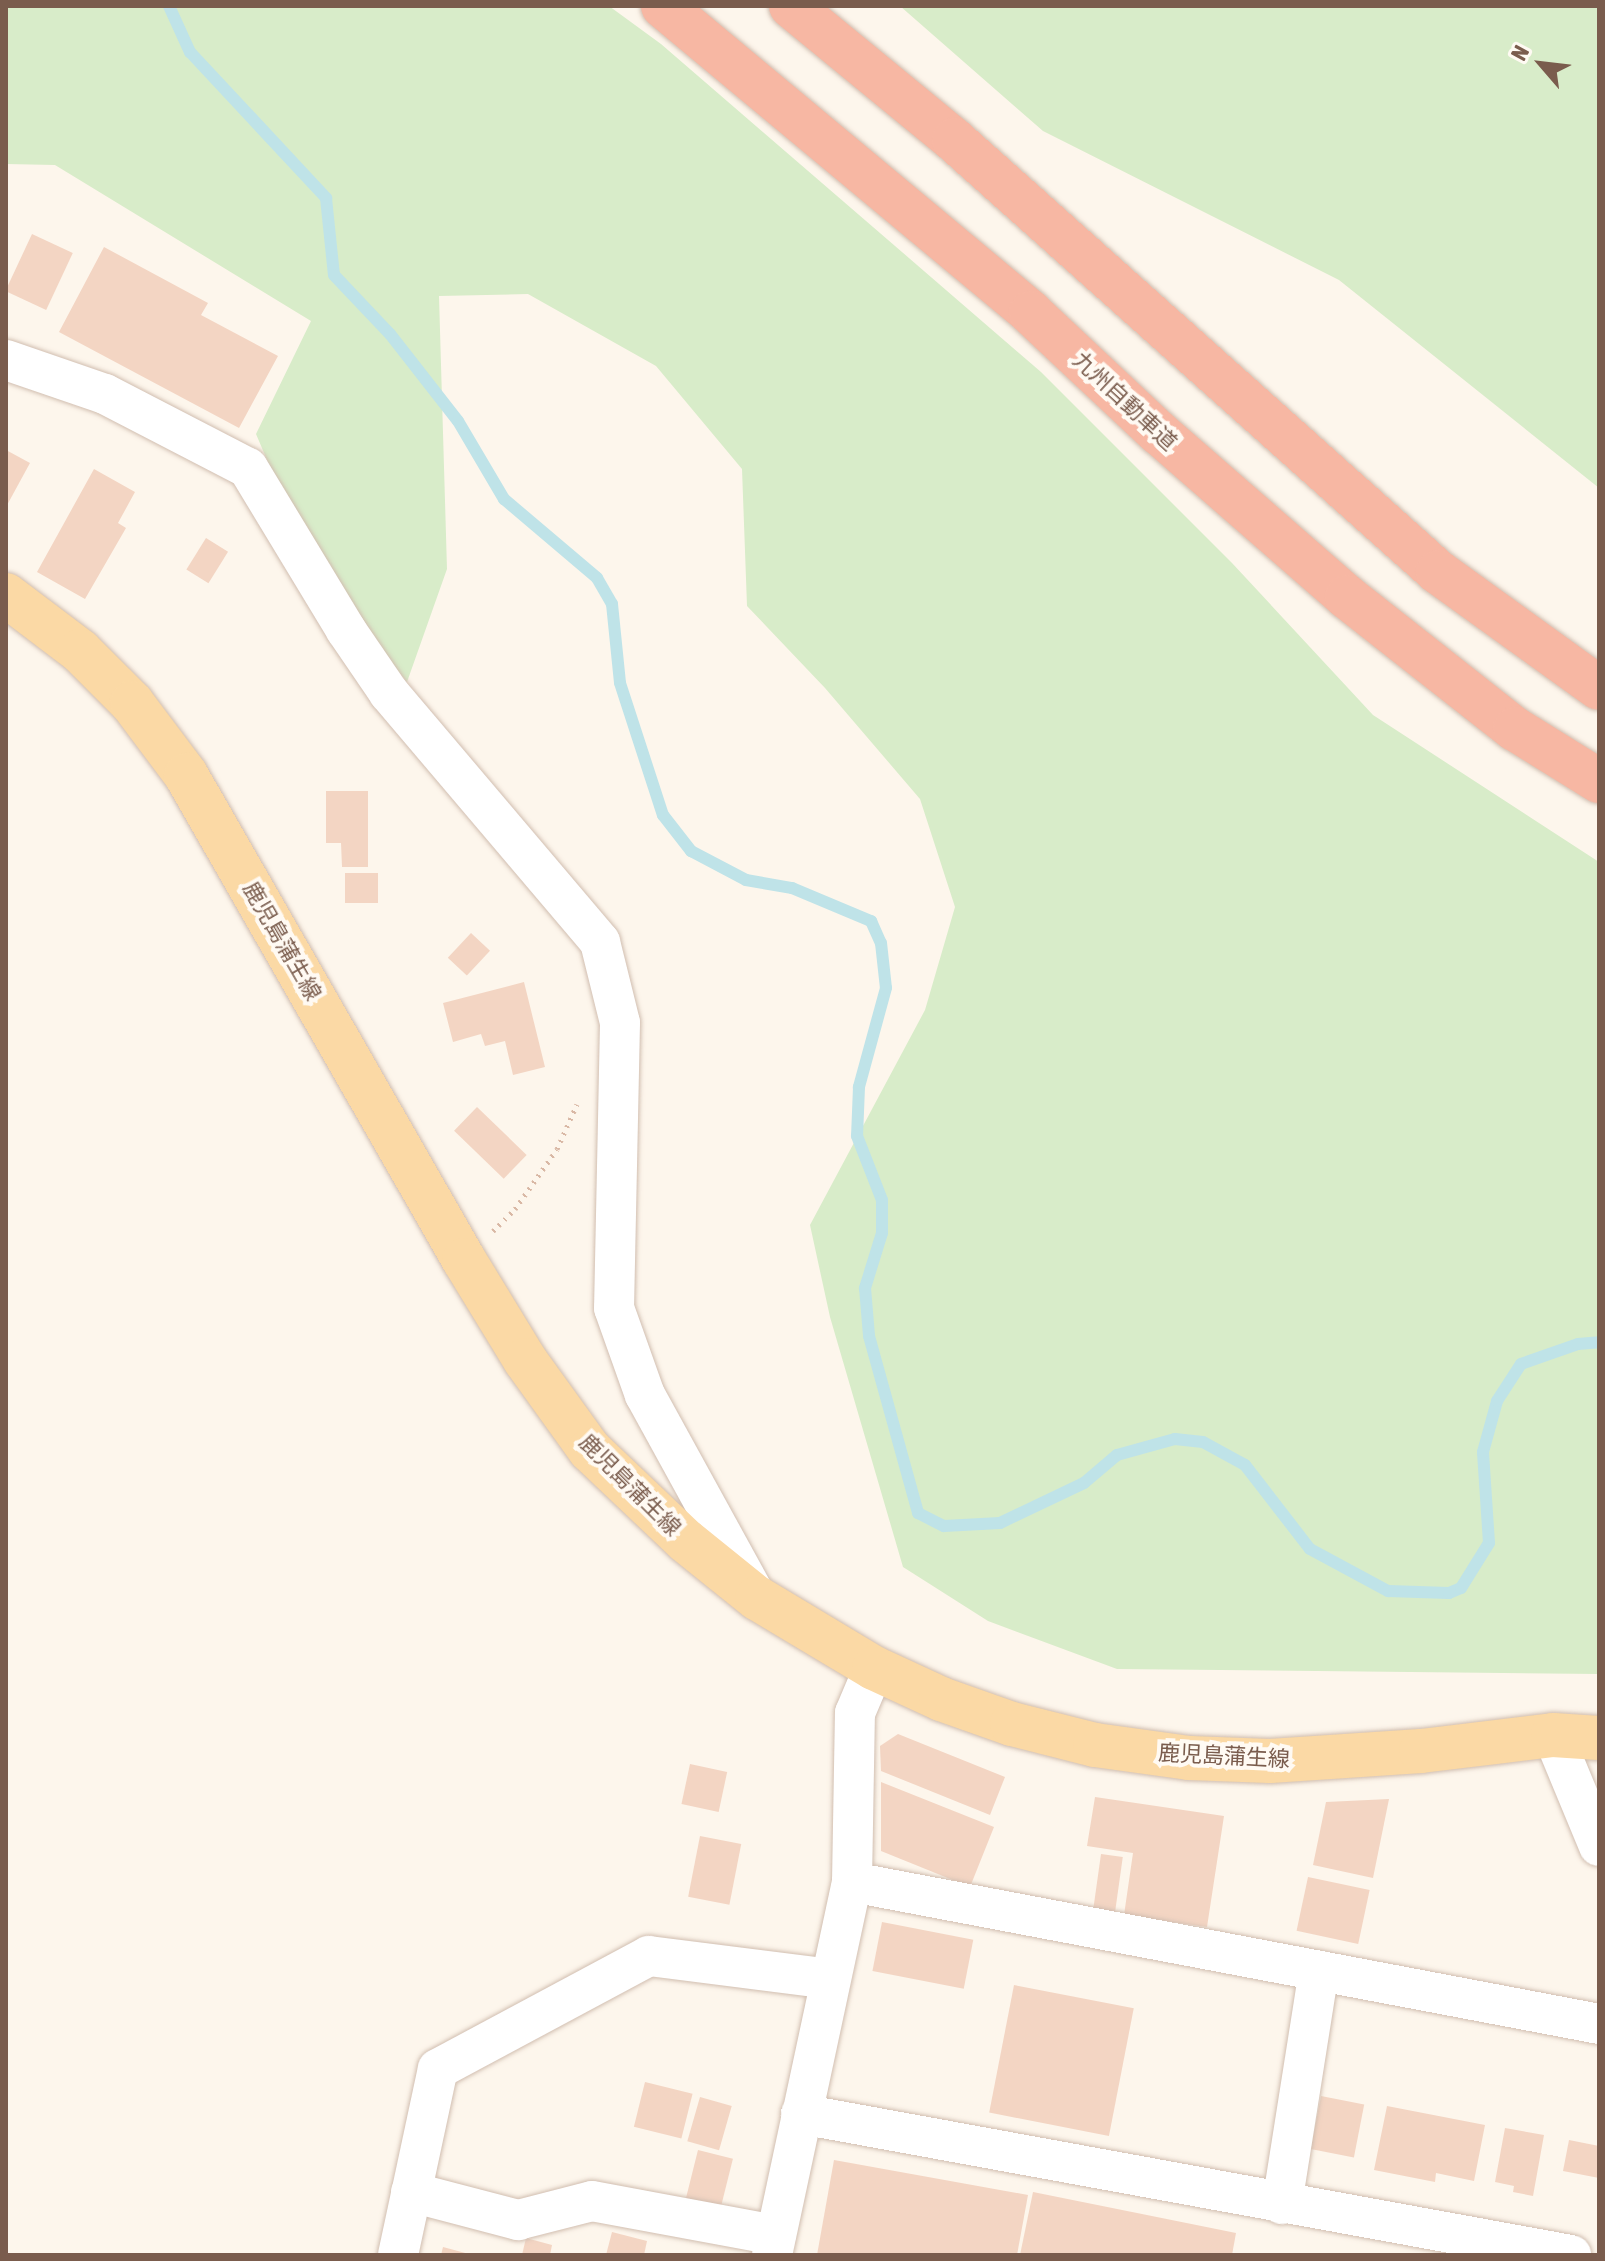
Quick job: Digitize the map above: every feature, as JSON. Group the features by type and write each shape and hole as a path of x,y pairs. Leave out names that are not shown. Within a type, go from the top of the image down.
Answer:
{"highway":[{"name":"九州自動車道","path":"663,6 1031,313 1159,433 1347,597 1515,729 1599,781"},
{"path":"791,6 954,140 1438,572 1599,688"}],"main road":[{"name":"鹿児島蒲生線","path":"6,595 90,661 132,703 186,775 464,1260 525,1360 590,1450 686,1541 757,1598 874,1668 941,1699 1012,1724 1095,1745 1189,1758 1270,1761 1421,1751 1553,1735 1599,1738"}],"street":[{"path":"6,360 105,394 248,468 346,630 389,693 600,942 620,1023 614,1308 645,1395 757,1598"},
{"path":"411,2192 518,2220 592,2201 774,2245 852,1882 855,1713 874,1668"},
{"path":"1553,1735 1599,1846"},
{"path":"852,1882 1599,2024"},
{"path":"398,2255 438,2069 649,1956 830,1979"},
{"path":"1282,2204 1319,1971"},
{"path":"801,2114 1571,2255"}],"path":[{"path":"464,1260 515,1209 557,1149 578,1102"}],"green space":[{"path":"6,6 609,6 661,44 1041,372 1232,563 1373,715 1599,862 1599,1674 1117,1669 988,1621 903,1567 830,1317 810,1225 925,1010 955,907 920,799 825,688 747,606 742,469 656,366 528,294 439,296 447,569 407,682 310,561 256,434 311,321 55,165 6,164"},
{"path":"900,6 1599,6 1599,488 1339,280 1043,131"}],"building":[{"path":"32,234 73,253 46,310 6,291"},
{"path":"104,247 208,303 201,315 278,356 239,428 59,332"},
{"path":"6,450 30,463 6,507"},
{"path":"94,469 135,492 118,523 126,528 85,599 37,572"},
{"path":"206,538 228,552 208,583 186,569"},
{"path":"326,791 368,791 368,867 342,867 341,843 326,843"},
{"path":"345,873 378,873 378,903 345,903"},
{"path":"471,933 490,951 467,976 448,958"},
{"path":"524,982 545,1067 513,1075 505,1041 485,1046 481,1034 453,1042 443,1003"},
{"path":"477,1107 527,1155 504,1179 454,1131"},
{"path":"898,1734 1005,1777 990,1815 881,1771 880,1746"},
{"path":"690,1764 727,1772 719,1812 681,1804"},
{"path":"881,1782 994,1827 970,1887 881,1851"},
{"path":"1095,1797 1224,1816 1207,1927 1124,1915 1133,1853 1087,1846"},
{"path":"1389,1799 1373,1878 1313,1865 1326,1802"},
{"path":"700,1836 741,1844 729,1905 688,1897"},
{"path":"1101,1854 1123,1857 1115,1912 1093,1908"},
{"path":"1308,1877 1370,1890 1358,1944 1297,1931"},
{"path":"882,1922 973,1940 964,1989 872,1971"},
{"path":"1014,1985 1134,2008 1109,2136 989,2113"},
{"path":"645,2082 693,2094 681,2138 634,2127"},
{"path":"1321,2096 1364,2104 1354,2157 1311,2149"},
{"path":"700,2097 732,2106 719,2150 687,2141"},
{"path":"1387,2106 1485,2125 1474,2181 1436,2173 1435,2182 1374,2170"},
{"path":"1505,2128 1544,2135 1533,2196 1513,2192 1514,2186 1495,2182"},
{"path":"1569,2140 1599,2146 1599,2178 1563,2171"},
{"path":"698,2150 733,2159 721,2208 686,2199"},
{"path":"834,2160 1028,2195 1017,2255 817,2255"},
{"path":"1033,2192 1236,2233 1232,2255 1020,2255"},
{"path":"612,2232 647,2241 644,2255 606,2255"},
{"path":"526,2238 552,2245 550,2255 522,2255"},
{"path":"443,2247 469,2254 469,2255 441,2255"}],"waterway":[{"path":"169,6 190,52 326,198 334,275 390,334 458,421 504,499 597,578 612,604 620,683 663,815 691,851 746,880 792,888 871,921 881,943 886,988 859,1087 857,1136 882,1200 882,1233 865,1288 869,1336 918,1513 944,1526 1000,1523 1084,1483 1117,1455 1175,1439 1203,1442 1245,1465 1310,1549 1388,1591 1449,1593 1461,1588 1489,1543 1483,1452 1497,1401 1521,1364 1578,1344 1599,1342"}]}
